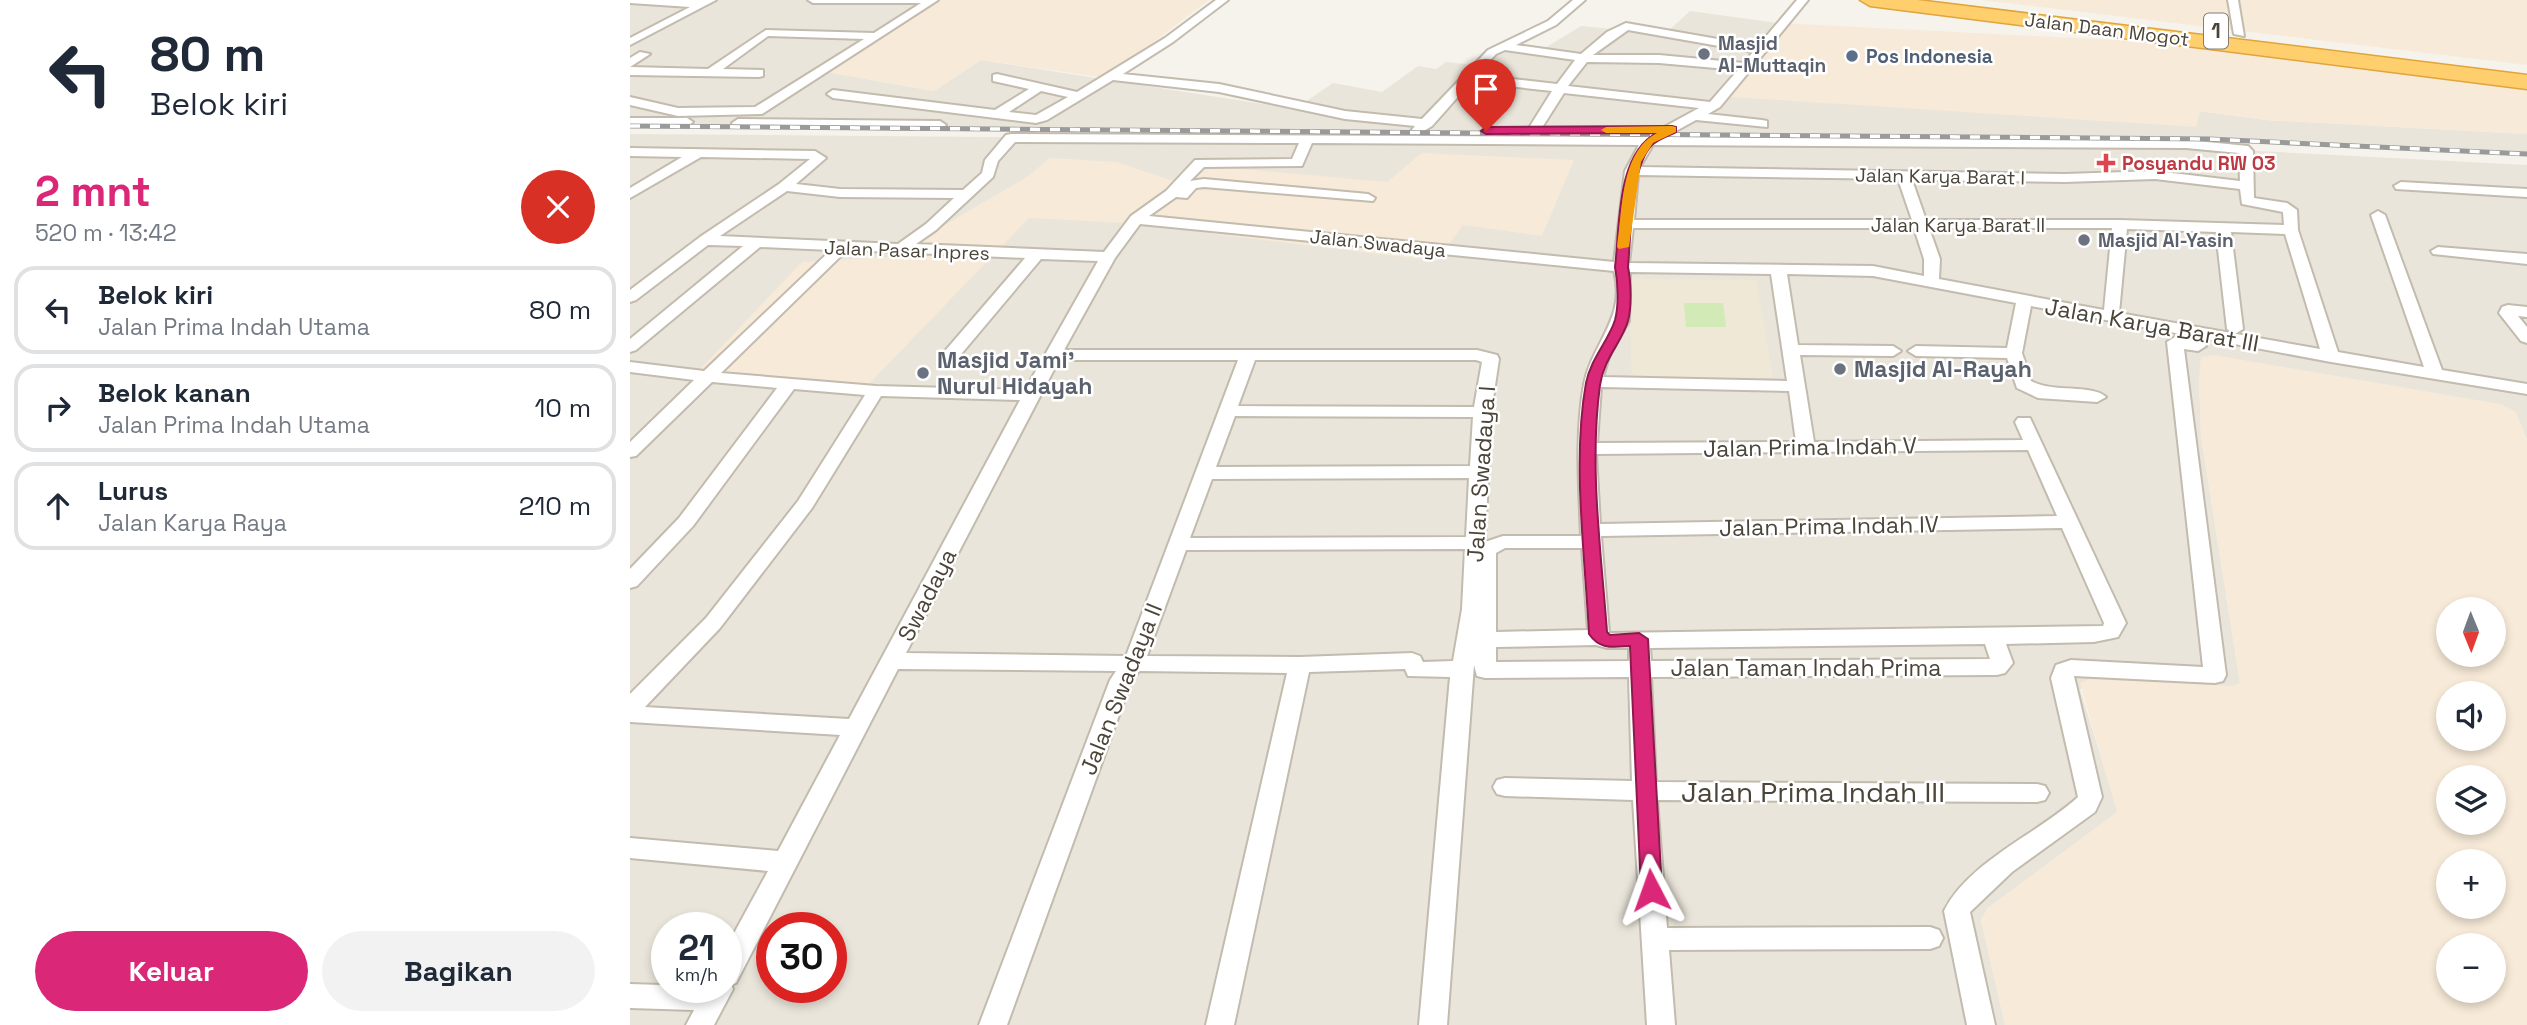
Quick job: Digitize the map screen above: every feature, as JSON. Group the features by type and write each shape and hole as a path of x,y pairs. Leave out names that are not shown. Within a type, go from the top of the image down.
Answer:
{"highway":[{"name":"Jalan Daan Mogot","path":"1870,0 2520,75"},
{"name":"Jalan Daan Mogot","path":"1960,0 2240,34 2520,75"}],"street":[{"path":"630,0 708,2"},
{"path":"813,0 933,0"},
{"path":"630,101 678,112 758,111 933,0"},
{"path":"833,94 1040,118 1169,40 1223,0"},
{"path":"1422,127 1492,52 1552,23 1580,0"},
{"path":"1599,638 1587,449 1593,382 1602,354 1621,321 1624,278 1621,267 1632,171 1649,141 1712,106 1803,0"},
{"path":"2233,0 2240,34"},
{"path":"630,42 708,2"},
{"path":"1533,131 1583,58 1606,35 1626,26 1761,50"},
{"path":"728,72 792,32"},
{"path":"712,71 764,33 875,36"},
{"path":"1502,46 1583,58 1659,59 1748,67"},
{"path":"630,63 644,54"},
{"path":"630,71 759,73"},
{"path":"1112,76 1219,88 1345,116 1422,127"},
{"path":"997,78 1079,96"},
{"path":"1470,78 1712,106"},
{"path":"999,113 1040,87"},
{"path":"801,123 856,97"},
{"path":"1694,116 1762,124"},
{"path":"630,122 940,125"},
{"path":"1345,130 1422,127 1533,131 1672,130"},
{"path":"900,249 931,227 988,174 992,160 1011,138 2186,144 2246,151 2248,194"},
{"name":"Swadaya","path":"742,946 1031,395 1108,257 1136,219 1171,194 1200,163 1297,163 1307,141"},
{"path":"630,152 818,156 818,160 783,187 705,240 630,297"},
{"path":"630,194 699,152"},
{"name":"Jalan Karya Barat I","path":"1632,171 2065,178 2155,175 2248,194 2287,208 2291,213 2291,230"},
{"path":"1903,176 1932,259 1931,281"},
{"path":"1157,222 1192,185 1198,183 1368,198"},
{"path":"2401,186 2527,193"},
{"path":"783,187 840,193 967,194"},
{"path":"2378,215 2435,374"},
{"name":"Jalan Swadaya","path":"1136,219 1621,267"},
{"name":"Jalan Karya Barat II","path":"1626,223 2120,224 2291,230"},
{"path":"2110,317 2120,224"},
{"path":"2223,227 2235,329"},
{"path":"2291,230 2331,357"},
{"name":"Jalan Pasar Inpres","path":"705,240 1108,257"},
{"path":"630,347 755,244"},
{"path":"630,452 842,247"},
{"path":"2438,251 2527,259"},
{"path":"951,355 1037,255"},
{"name":"Jalan Karya Barat III","path":"1621,267 1854,269 1931,281 2110,317 2175,335 2435,374 2524,395"},
{"path":"1778,268 1806,447"},
{"path":"2024,301 2014,353 2023,384 2038,393 2097,397"},
{"path":"2527,312 2508,310 2507,313 2527,338"},
{"path":"1981,1025 1958,911 1961,904 2003,865 2086,805 2090,797 2062,678 2064,671 2071,668 2215,675 2175,335 2524,395"},
{"path":"1791,350 1893,351"},
{"path":"1916,351 2014,353"},
{"name":"Jalan Swadaya II","path":"993,1025 1118,687 1134,662 1249,354"},
{"name":"Jalan Swadaya I","path":"1054,355 1488,356 1491,359 1482,412 1472,609 1462,669 1433,1025"},
{"path":"630,367 708,377 876,391 1031,395"},
{"path":"1593,382 1797,386"},
{"path":"630,581 686,522 790,383"},
{"path":"630,708 713,623 805,504 876,391"},
{"path":"1228,411 1482,412"},
{"path":"2024,422 2067,522"},
{"name":"Jalan Prima Indah V","path":"1587,449 2033,444"},
{"path":"1206,472 1478,472"},
{"name":"Jalan Prima Indah IV","path":"1485,640 1486,553 1488,548 1503,542 1591,536 2067,522"},
{"name":"Jalan Taman Indah Prima","path":"1993,637 2002,663 1997,667 1485,670 1485,640 1993,637 2094,635 2110,632 2115,624 2067,522"},
{"path":"1180,544 1475,543"},
{"path":"1639,639 1644,792 1661,1025"},
{"path":"893,661 1300,665 1412,662 1416,670 1462,669"},
{"path":"1220,1025 1300,665"},
{"path":"630,714 857,728"},
{"name":"Jalan Prima Indah III","path":"1505,788 1644,792 2037,793"},
{"path":"630,848 787,862"},
{"path":"1654,939 1930,938"},
{"path":"630,996 651,994"},
{"name":"Swadaya","path":"700,1025 712,1003"}],"shaded area":[{"path":"630,0 941,0 815,70 934,91 981,60 1295,109 1333,83 1382,92 1418,66 1436,69 1446,62 1473,65 1505,47 1540,51 1581,26 1665,34 1690,11 1778,23 1731,96 2196,126 2199,111 2266,120 2527,134 2527,154 2192,139 630,127"},
{"path":"941,0 1209,0 1106,78 981,60 934,91 814,70"},
{"path":"1981,0 2527,0 2527,65"},
{"path":"1778,23 2214,45 2527,86 2527,134 2266,120 2200,111 2196,127 1730,97"},
{"path":"630,134 2182,147 2527,165 2527,440 2515,411 2199,377 2201,436 2240,683 2234,686 2080,689 2118,812 1988,908 1981,920 2005,1025 630,1025"},
{"path":"1422,153 1574,160 1542,236 1463,225 1437,261 1123,223 1029,218 864,389 688,382 802,262 890,257 1027,177 1050,158 1117,162 1182,184 1208,166 1387,182"},
{"path":"1628,279 1756,280 1773,378 1632,377"},
{"path":"2214,355 2500,404 2515,411 2527,440 2527,1025 2005,1025 1981,920 1988,908 2117,812 2080,683 2089,679 2234,686 2240,683 2201,436 2201,357"}],"green space":[{"path":"1684,303 1723,303 1726,327 1686,327"}],"railway":[{"path":"630,126 2209,139 2527,154"}],"slow traffic":[{"path":"1606,130 1672,130 1649,141 1635,162 1623,247"}],"place":[{"name":"Masjid Al-Muttaqin","path":"1704,54"},
{"name":"Pos Indonesia","path":"1852,56"},
{"name":"Posyandu RW 03","path":"2106,163"},
{"name":"Masjid Al-Yasin","path":"2084,240"},
{"name":"Masjid Al-Rayah","path":"1840,369"},
{"name":"Masjid Jami' Nurul Hidayah","path":"923,373"}],"route":[{"path":"1486,131 1672,130 1649,141 1632,171 1621,267 1624,278 1623,311 1617,331 1602,354 1593,382 1587,449 1599,638 1607,641 1639,639 1644,792 1651,890"}]}
